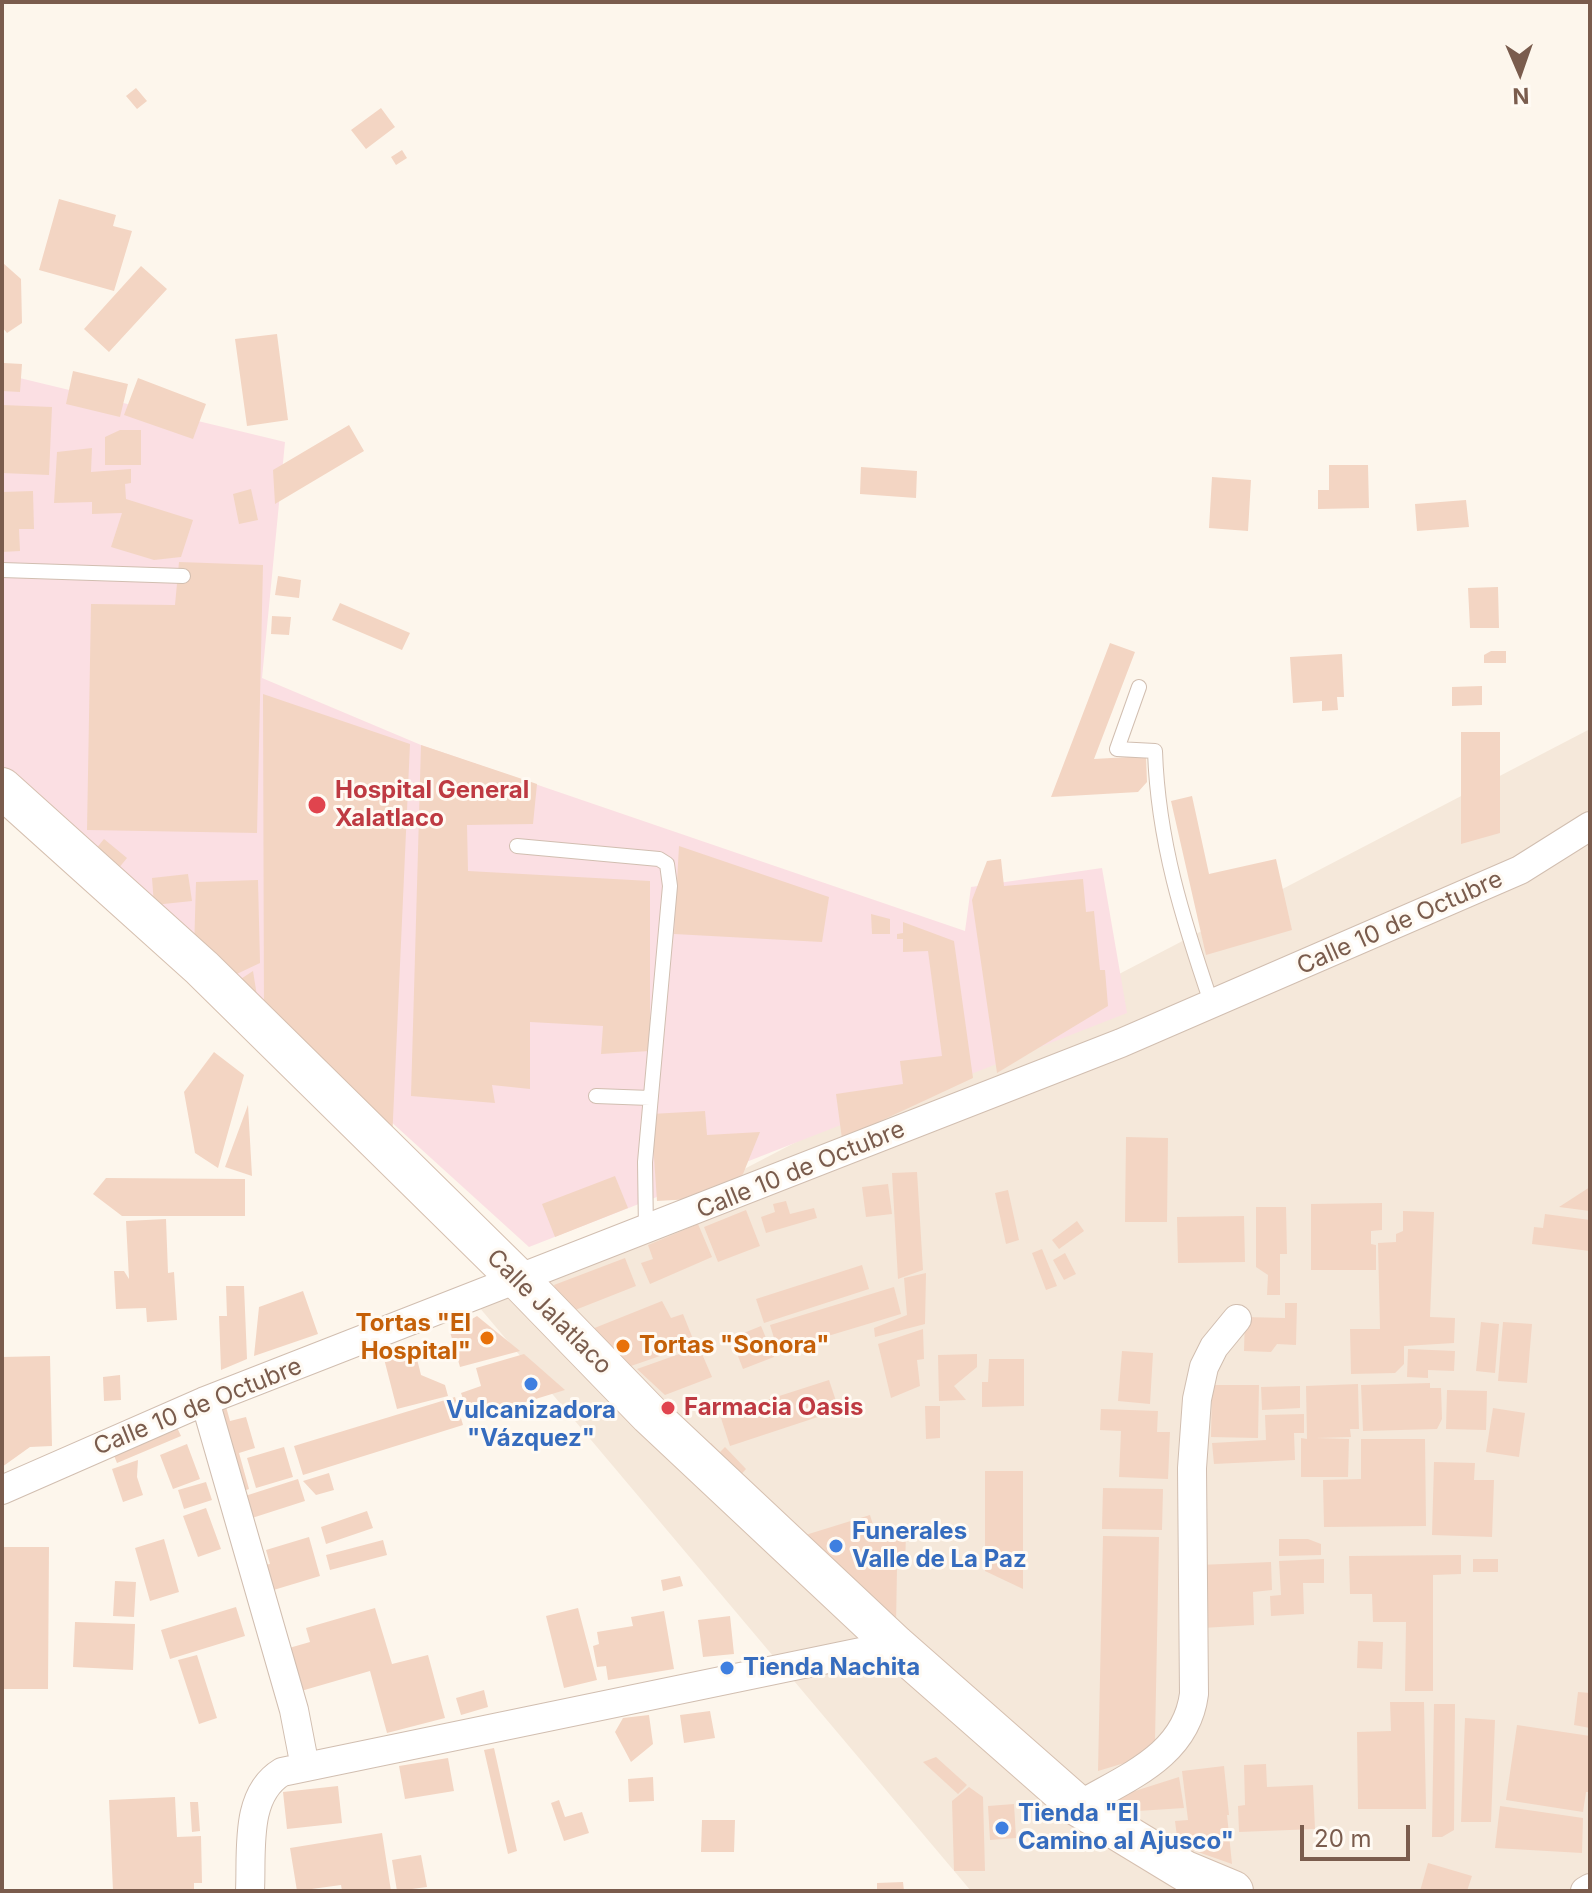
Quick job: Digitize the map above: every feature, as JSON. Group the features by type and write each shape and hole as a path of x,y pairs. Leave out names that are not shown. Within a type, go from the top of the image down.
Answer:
{"main road":[{"name":"Calle Jalatlaco","path":"2,788 202,968 520,1281 650,1415 895,1645 1078,1806 1185,1871 1233,1891"}],"street":[{"name":"Calle 10 de Octubre","path":"2,1490 205,1401 646,1232 1212,1005 1520,870 1590,826"},
{"path":"1078,1806 1161,1756 1181,1736 1191,1718 1194,1694 1192,1468 1197,1399 1204,1367 1214,1347 1237,1319"},
{"path":"205,1401 294,1710 305,1767"},
{"path":"250,1891 254,1815 268,1780 282,1772 895,1645"},
{"path":"1585,1891 1590,1888"}],"lane":[{"path":"2,570 183,576"},
{"path":"1139,687 1117,749 1155,751 1157,807 1179,910 1212,1005"},
{"path":"517,846 659,859 667,864 670,886 650,1098 646,1232"},
{"path":"596,1096 650,1098"}],"shaded area":[{"name":"Hospital General Xalatlaco","path":"3,374 285,442 262,678 421,745 965,931 971,887 1102,868 1127,1013 529,1247 65,826 2,781"},
{"path":"1590,729 1590,1891 971,1891 479,1307"}],"building":[{"path":"136,88 147,101 137,109 126,96"},
{"path":"381,108 395,127 366,149 351,130"},
{"path":"402,150 407,158 396,165 391,157"},
{"path":"59,199 116,215 113,226 132,231 114,291 39,270"},
{"path":"3,263 21,279 22,323 7,333 2,327"},
{"path":"141,266 167,289 109,352 84,329"},
{"path":"277,334 288,420 247,426 235,339"},
{"path":"4,363 22,364 20,392 2,391"},
{"path":"73,371 128,384 120,417 66,404"},
{"path":"138,378 206,404 193,439 124,415"},
{"path":"2,405 52,407 49,475 2,473"},
{"path":"349,425 364,451 275,504 273,470"},
{"path":"120,430 141,430 141,465 105,465 105,437"},
{"path":"92,448 91,472 131,469 131,483 125,484 126,499 193,520 181,557 154,560 111,547 122,513 92,514 92,502 54,503 57,452"},
{"path":"1329,465 1368,465 1369,508 1318,509 1318,490 1329,490"},
{"path":"861,467 917,471 916,498 860,494"},
{"path":"1212,477 1251,480 1248,531 1209,528"},
{"path":"251,489 258,520 239,524 233,494"},
{"path":"33,491 34,529 19,529 20,551 2,552 2,492"},
{"path":"1466,500 1469,527 1417,531 1415,504"},
{"path":"179,562 263,565 257,833 87,830 91,604 175,605"},
{"path":"278,576 301,580 299,598 275,595"},
{"path":"1498,587 1499,628 1470,628 1468,588"},
{"path":"340,603 410,633 402,650 332,620"},
{"path":"272,616 291,617 289,635 271,634"},
{"path":"1110,643 1135,652 1094,759 1146,756 1147,782 1138,792 1051,797"},
{"path":"1491,651 1506,651 1506,663 1484,663 1484,655"},
{"path":"1342,654 1344,697 1337,697 1338,710 1322,711 1322,701 1293,703 1290,657"},
{"path":"1482,686 1482,705 1452,706 1452,687"},
{"path":"263,694 410,744 392,1141 264,1021"},
{"path":"1461,732 1500,732 1500,833 1461,844"},
{"path":"421,745 537,784 533,824 467,825 468,871 650,881 650,1051 601,1054 603,1026 530,1022 530,1089 492,1085 495,1103 411,1096"},
{"path":"1192,796 1209,874 1276,859 1292,930 1206,955 1171,801"},
{"path":"104,839 127,858 118,869 95,850"},
{"path":"679,846 829,897 822,942 674,934"},
{"path":"1001,859 1004,886 1083,879 1086,912 1094,911 1100,970 1105,970 1108,1006 997,1073 972,900 987,861"},
{"path":"188,874 192,901 154,905 152,878"},
{"path":"258,880 260,963 222,981 194,950 196,882"},
{"path":"871,914 890,919 890,934 872,934"},
{"path":"903,922 954,941 973,1078 842,1139 836,1094 903,1084 900,1061 942,1056 928,951 903,952 903,939 897,939 897,934 903,933"},
{"path":"253,971 257,996 227,988"},
{"path":"214,1052 244,1075 218,1168 195,1153 184,1092"},
{"path":"248,1105 252,1176 225,1167"},
{"path":"705,1111 707,1135 760,1132 743,1174 710,1198 657,1201 651,1114"},
{"path":"1126,1137 1168,1138 1167,1222 1125,1222"},
{"path":"917,1172 923,1270 898,1279 892,1173"},
{"path":"615,1176 628,1208 555,1237 542,1204"},
{"path":"106,1178 245,1179 245,1216 122,1216 93,1194"},
{"path":"888,1184 892,1214 866,1217 862,1187"},
{"path":"1590,1187 1590,1211 1559,1207"},
{"path":"1008,1190 1019,1240 1006,1244 995,1193"},
{"path":"786,1201 790,1214 814,1208 817,1218 766,1233 761,1217 775,1212 773,1204"},
{"path":"1382,1203 1382,1230 1371,1231 1371,1244 1376,1245 1376,1270 1311,1270 1311,1204"},
{"path":"1256,1207 1286,1207 1287,1254 1280,1254 1280,1295 1267,1295 1268,1275 1256,1267"},
{"path":"746,1210 760,1246 718,1262 704,1227"},
{"path":"1403,1211 1434,1212 1430,1317 1455,1318 1454,1343 1404,1346 1404,1364 1395,1373 1351,1374 1350,1329 1380,1329 1378,1243 1396,1242 1396,1234 1403,1231"},
{"path":"1545,1214 1590,1220 1590,1251 1532,1244 1534,1227 1543,1228"},
{"path":"1244,1216 1245,1262 1178,1263 1177,1217"},
{"path":"166,1219 168,1273 174,1272 177,1320 147,1322 146,1308 116,1309 114,1271 124,1271 129,1279 126,1221"},
{"path":"1077,1221 1084,1231 1059,1249 1052,1240"},
{"path":"698,1224 712,1257 650,1284 641,1263 653,1259 648,1245"},
{"path":"1042,1249 1057,1286 1046,1290 1032,1253"},
{"path":"1065,1253 1076,1274 1064,1280 1053,1260"},
{"path":"625,1258 636,1286 565,1314 554,1285"},
{"path":"862,1265 869,1289 764,1323 756,1299"},
{"path":"926,1273 925,1324 875,1337 874,1328 907,1315 904,1278"},
{"path":"226,1286 244,1286 247,1359 221,1370 219,1316 227,1316"},
{"path":"894,1287 901,1314 778,1351 770,1325"},
{"path":"303,1291 318,1334 254,1356 259,1307"},
{"path":"662,1301 671,1318 683,1314 695,1344 628,1367 592,1329"},
{"path":"1285,1303 1297,1303 1296,1345 1277,1344 1271,1352 1244,1351 1245,1317 1285,1318"},
{"path":"477,1316 520,1351 460,1367 450,1332"},
{"path":"1481,1322 1499,1324 1495,1373 1476,1371"},
{"path":"1503,1322 1532,1324 1527,1383 1498,1381"},
{"path":"761,1326 774,1357 743,1369 731,1338"},
{"path":"923,1329 924,1359 917,1360 920,1386 891,1398 878,1344"},
{"path":"413,1343 421,1375 445,1385 448,1396 397,1409 382,1351"},
{"path":"699,1347 712,1377 665,1395 637,1369"},
{"path":"1408,1349 1455,1351 1454,1371 1428,1370 1428,1378 1407,1377"},
{"path":"1122,1351 1153,1353 1150,1404 1118,1401"},
{"path":"524,1354 565,1390 470,1419 461,1393 481,1386 476,1368"},
{"path":"977,1354 977,1367 954,1386 966,1400 939,1401 938,1355"},
{"path":"50,1356 52,1446 30,1447 2,1467 2,1357"},
{"path":"989,1359 1024,1359 1024,1406 982,1407 982,1382 988,1382"},
{"path":"120,1375 121,1400 104,1401 103,1377"},
{"path":"829,1380 839,1410 730,1446 720,1415"},
{"path":"1430,1383 1430,1388 1441,1388 1442,1419 1437,1429 1363,1431 1361,1385"},
{"path":"1358,1384 1359,1429 1350,1429 1351,1437 1316,1438 1349,1439 1348,1477 1301,1477 1301,1438 1307,1439 1306,1386"},
{"path":"1212,1385 1259,1385 1258,1438 1211,1437"},
{"path":"1300,1386 1300,1408 1262,1410 1261,1387"},
{"path":"1447,1390 1487,1391 1486,1430 1446,1429"},
{"path":"455,1397 463,1425 303,1475 294,1446"},
{"path":"225,1403 230,1421 246,1417 255,1448 239,1453 249,1489 238,1493 213,1406"},
{"path":"925,1406 940,1406 940,1438 926,1439"},
{"path":"1493,1408 1525,1413 1519,1457 1486,1452"},
{"path":"1101,1409 1158,1411 1157,1432 1170,1432 1168,1479 1119,1477 1121,1431 1100,1430"},
{"path":"1304,1414 1304,1433 1294,1433 1295,1460 1214,1464 1212,1443 1266,1440 1265,1415"},
{"path":"174,1421 181,1436 117,1463 111,1448"},
{"path":"1361,1439 1425,1439 1426,1526 1324,1527 1323,1480 1361,1479"},
{"path":"711,1443 720,1452 725,1447 746,1469 733,1483 702,1452"},
{"path":"187,1444 200,1479 173,1489 160,1455"},
{"path":"284,1447 293,1477 256,1488 247,1458"},
{"path":"138,1460 137,1477 143,1495 123,1502 112,1469"},
{"path":"1434,1462 1475,1463 1474,1480 1494,1480 1492,1537 1432,1535"},
{"path":"985,1471 1023,1471 1023,1589 985,1571"},
{"path":"329,1473 334,1490 316,1495 303,1481"},
{"path":"298,1479 305,1501 252,1518 245,1496"},
{"path":"206,1482 212,1500 184,1509 178,1490"},
{"path":"1103,1488 1163,1489 1162,1530 1102,1529"},
{"path":"206,1508 221,1549 198,1557 183,1516"},
{"path":"367,1511 373,1528 326,1544 321,1527"},
{"path":"870,1515 874,1528 885,1525 887,1532 906,1533 905,1568 897,1568 896,1625 799,1537"},
{"path":"1103,1536 1159,1537 1155,1741 1138,1759 1098,1771"},
{"path":"309,1537 320,1576 267,1592 259,1566 270,1564 266,1550"},
{"path":"164,1539 179,1592 150,1601 135,1548"},
{"path":"1279,1539 1308,1539 1321,1544 1321,1555 1279,1556"},
{"path":"383,1540 387,1555 330,1570 326,1555"},
{"path":"2,1547 49,1547 48,1689 2,1689"},
{"path":"1461,1555 1461,1574 1433,1575 1433,1691 1405,1691 1406,1622 1373,1622 1372,1594 1350,1594 1349,1556"},
{"path":"1324,1559 1324,1583 1303,1583 1304,1614 1271,1616 1270,1596 1281,1595 1279,1561"},
{"path":"1473,1559 1498,1559 1498,1572 1473,1572"},
{"path":"1271,1562 1272,1590 1253,1592 1254,1625 1202,1628 1199,1565"},
{"path":"680,1576 683,1586 663,1591 661,1580"},
{"path":"115,1581 136,1582 134,1617 113,1616"},
{"path":"236,1607 245,1636 170,1659 161,1630"},
{"path":"375,1608 392,1664 428,1655 445,1718 387,1733 370,1671 301,1691 289,1648 310,1642 306,1628"},
{"path":"578,1608 597,1680 564,1688 546,1616"},
{"path":"664,1611 674,1669 608,1680 606,1666 597,1667 593,1646 599,1644 597,1632 633,1626 631,1617"},
{"path":"730,1616 734,1654 703,1657 698,1620"},
{"path":"75,1622 135,1624 133,1670 73,1667"},
{"path":"1358,1641 1383,1642 1382,1669 1357,1668"},
{"path":"197,1655 217,1718 199,1724 178,1660"},
{"path":"484,1690 488,1707 461,1715 456,1698"},
{"path":"1578,1692 1590,1693 1590,1728 1574,1725"},
{"path":"1390,1702 1424,1702 1426,1809 1358,1809 1357,1732 1391,1731"},
{"path":"1434,1704 1455,1704 1454,1830 1442,1837 1432,1837"},
{"path":"710,1711 715,1738 684,1743 680,1715"},
{"path":"649,1715 653,1744 631,1762 615,1732 623,1718"},
{"path":"1465,1718 1495,1720 1491,1822 1461,1822"},
{"path":"1517,1725 1590,1736 1590,1792 1586,1792 1583,1812 1506,1800"},
{"path":"494,1748 517,1851 508,1854 484,1750"},
{"path":"936,1757 967,1785 958,1794 923,1762"},
{"path":"448,1758 454,1791 405,1799 399,1766"},
{"path":"1266,1764 1267,1787 1313,1785 1315,1829 1239,1832 1238,1806 1245,1805 1244,1765"},
{"path":"1224,1766 1232,1864 1178,1845 1175,1821 1188,1820 1182,1771"},
{"path":"653,1777 654,1801 629,1802 628,1779"},
{"path":"1179,1777 1184,1808 1122,1812 1116,1797"},
{"path":"338,1786 342,1823 287,1829 283,1792"},
{"path":"969,1787 983,1797 985,1871 954,1871 952,1801"},
{"path":"175,1797 177,1837 201,1836 202,1883 194,1883 194,1891 113,1891 109,1800"},
{"path":"559,1800 565,1817 582,1812 589,1833 564,1841 551,1803"},
{"path":"190,1802 198,1802 200,1831 192,1832"},
{"path":"1014,1804 1016,1838 990,1840 988,1806"},
{"path":"1500,1806 1583,1818 1582,1853 1495,1848"},
{"path":"702,1820 735,1820 734,1852 701,1852"},
{"path":"382,1833 391,1891 342,1891 341,1885 297,1891 290,1848"},
{"path":"421,1855 427,1887 397,1891 392,1860"},
{"path":"1428,1863 1472,1876 1467,1891 1420,1891"},
{"path":"903,1882 904,1891 877,1891 877,1883"}],"place":[{"name":"Hospital General Xalatlaco","path":"317,805"},
{"name":"Tortas \"El Hospital\"","path":"487,1338"},
{"name":"Tortas \"Sonora\"","path":"623,1346"},
{"name":"Vulcanizadora \"Vázquez\"","path":"531,1384"},
{"name":"Farmacia Oasis","path":"668,1408"},
{"name":"Funerales Valle de La Paz","path":"836,1546"},
{"name":"Tienda Nachita","path":"727,1668"},
{"name":"Tienda \"El Camino al Ajusco\"","path":"1002,1828"}]}
